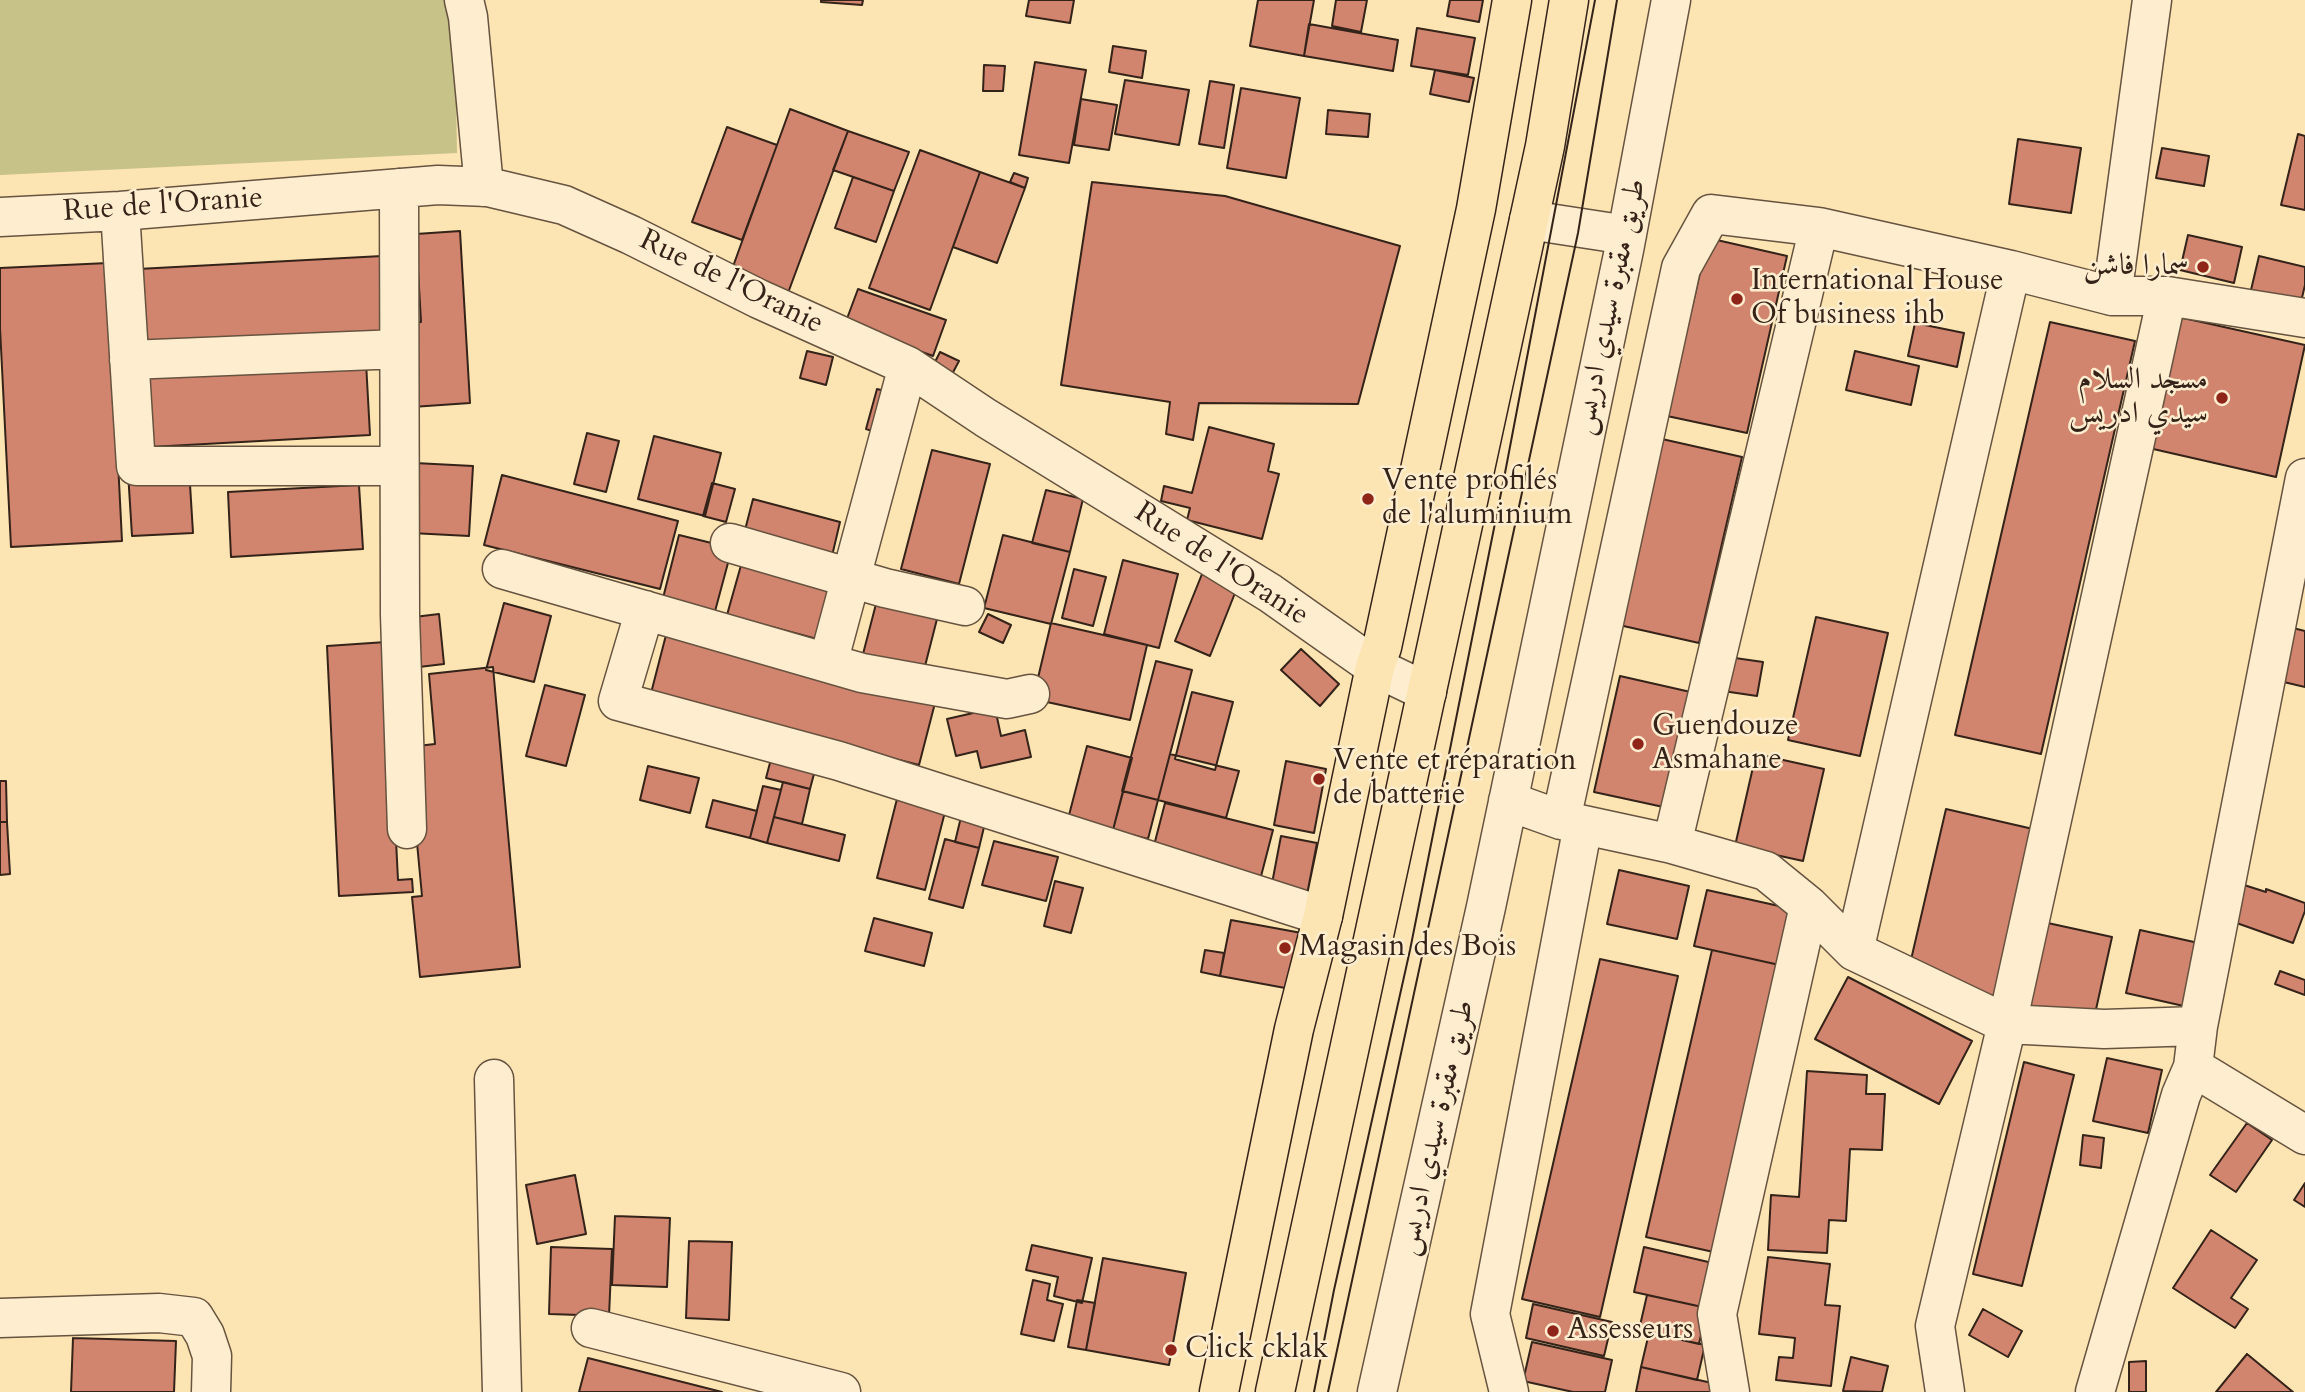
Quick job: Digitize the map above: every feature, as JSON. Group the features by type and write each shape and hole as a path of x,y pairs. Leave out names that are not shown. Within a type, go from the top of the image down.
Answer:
{"main road":[{"path":"1219,1392 1294,1029 1323,916 1476,209 1512,0"},
{"path":"1275,1392 1545,146 1569,0"}],"street":[{"path":"464,0 468,17 484,187"},
{"name":"طريق مقبرة سيدي ادريس","path":"1377,1392 1508,802 1626,243 1671,0"},
{"path":"2112,296 2152,0"},
{"name":"Rue de l'Oranie","path":"0,217 120,211 438,186 484,187 564,205 908,366 998,425 1270,593 1375,667 1427,692"},
{"path":"399,188 400,615 407,829"},
{"path":"120,211 136,466 399,466"},
{"path":"1509,1392 1490,1314 1572,822 1681,268 1711,214 1819,227 2011,270 2112,296 2167,296 2305,318"},
{"path":"1529,220 1626,243 1681,268"},
{"path":"1672,844 1819,227"},
{"path":"1854,950 2011,270"},
{"path":"1945,1392 1935,1326 2007,1024 2167,296"},
{"path":"129,360 399,349"},
{"path":"828,663 908,366"},
{"path":"2095,1392 2181,1095 2193,1067 2198,1026 2305,478"},
{"path":"730,543 885,587 965,606"},
{"path":"502,569 862,673 1007,699 1030,694"},
{"path":"645,610 618,701 839,761 1323,916"},
{"path":"1508,802 1572,822 1672,844 1766,871 1809,906 1854,950 2007,1024 2104,1028 2198,1026"},
{"path":"1730,1392 1717,1314 1809,906"},
{"path":"2193,1067 2305,1135"},
{"path":"494,1079 502,1392"},
{"path":"0,1318 159,1314 194,1317 205,1335 212,1356 211,1392"},
{"path":"591,1328 841,1392"}],"shaded area":[{"path":"0,0 444,0 455,37 457,153 0,175"}],"building":[{"path":"821,0 863,0 862,5"},
{"path":"1029,0 1074,0 1070,23 1026,16"},
{"path":"1258,0 1314,0 1304,56 1250,46"},
{"path":"1336,0 1367,0 1361,32 1332,26"},
{"path":"1450,0 1483,0 1479,22 1447,16"},
{"path":"1309,24 1398,40 1393,71 1304,56"},
{"path":"1417,28 1475,38 1468,75 1411,66"},
{"path":"1113,46 1146,51 1142,78 1109,72"},
{"path":"1035,62 1086,70 1069,163 1019,155"},
{"path":"984,65 1005,66 1003,91 983,91"},
{"path":"1435,70 1474,78 1469,102 1430,94"},
{"path":"1125,80 1189,90 1179,145 1115,134"},
{"path":"1210,81 1234,85 1224,148 1199,144"},
{"path":"1241,88 1300,98 1286,178 1227,168"},
{"path":"1081,99 1117,105 1109,150 1074,145"},
{"path":"790,109 848,131 788,293 731,272"},
{"path":"1328,110 1370,114 1368,137 1326,134"},
{"path":"727,127 777,145 742,240 692,222"},
{"path":"848,131 909,152 894,191 833,170"},
{"path":"2298,134 2305,136 2305,210 2281,205"},
{"path":"2018,139 2081,148 2071,213 2009,204"},
{"path":"2162,148 2209,156 2204,186 2156,178"},
{"path":"920,150 980,172 930,310 869,288"},
{"path":"980,172 1025,188 997,263 953,247"},
{"path":"1014,173 1028,178 1025,188 1010,182"},
{"path":"853,177 894,191 876,242 835,228"},
{"path":"1092,182 1225,196 1400,246 1358,404 1199,403 1193,440 1166,434 1170,402 1061,385"},
{"path":"460,231 470,403 412,407 407,323 421,322 416,234"},
{"path":"2188,235 2242,247 2234,283 2180,270"},
{"path":"1708,238 1787,256 1747,433 1667,416"},
{"path":"382,256 386,334 141,347 138,269"},
{"path":"2259,256 2305,267 2301,302 2251,290"},
{"path":"108,263 122,541 11,547 0,328 0,268"},
{"path":"858,289 946,320 933,356 845,324"},
{"name":"مسجد السلام سيدي ادريس","path":"2170,315 2305,345 2276,477 2140,446"},
{"path":"2050,322 2135,341 2041,754 1955,735"},
{"path":"1915,323 1964,333 1957,367 1908,356"},
{"path":"807,351 833,357 826,385 800,378"},
{"path":"1855,351 1919,366 1911,405 1846,390"},
{"path":"940,352 959,361 950,378 932,368"},
{"path":"366,362 370,435 150,447 146,374"},
{"path":"877,389 893,393 882,434 866,429"},
{"path":"1209,427 1274,444 1268,471 1279,474 1262,539 1187,520 1190,508 1161,501 1164,486 1192,493"},
{"path":"587,433 619,441 606,492 574,484"},
{"path":"654,436 721,453 705,516 638,499"},
{"path":"1662,439 1742,457 1699,643 1619,625"},
{"path":"932,450 990,464 959,584 901,569"},
{"path":"415,463 473,466 469,536 411,533"},
{"path":"189,468 193,533 132,536 128,472"},
{"path":"502,475 678,521 660,589 484,545"},
{"path":"712,483 735,489 726,522 703,516"},
{"path":"359,485 363,549 231,557 228,492"},
{"path":"1046,490 1083,499 1070,552 1032,543"},
{"path":"753,499 840,522 832,556 744,534"},
{"path":"679,535 732,548 714,615 662,602"},
{"path":"1003,535 1070,552 1051,624 984,608"},
{"path":"745,551 834,575 817,639 727,615"},
{"path":"1123,560 1178,574 1159,648 1104,634"},
{"path":"1074,569 1106,577 1093,626 1062,618"},
{"path":"1202,574 1237,588 1210,656 1175,641"},
{"path":"504,603 551,616 534,682 486,670"},
{"path":"876,604 937,619 924,670 863,654"},
{"path":"439,614 444,664 419,667 414,617"},
{"path":"988,614 1011,625 1003,643 979,632"},
{"path":"1816,617 1888,633 1860,756 1788,740"},
{"path":"1051,623 1147,645 1130,720 1033,699"},
{"path":"2285,626 2305,631 2305,687 2271,679"},
{"path":"666,635 935,703 919,765 650,697"},
{"path":"386,642 398,880 412,879 413,892 339,896 327,646"},
{"path":"1301,649 1339,684 1320,706 1281,670"},
{"path":"1721,656 1763,662 1757,696 1716,690"},
{"path":"1156,661 1192,670 1158,800 1122,791"},
{"path":"493,667 520,967 420,977 412,897 422,896 408,747 435,744 429,674"},
{"path":"1620,676 1695,693 1668,808 1594,792"},
{"path":"545,685 585,695 566,766 526,756"},
{"path":"1192,692 1233,702 1215,770 1175,759"},
{"path":"995,708 1001,736 1025,730 1031,757 981,768 977,751 956,756 947,719"},
{"path":"1087,746 1132,758 1113,830 1068,819"},
{"path":"1170,754 1239,771 1226,818 1158,800"},
{"path":"1756,754 1824,769 1803,861 1735,846"},
{"path":"771,759 815,770 810,789 766,778"},
{"path":"1286,761 1326,769 1314,833 1274,825"},
{"path":"648,766 699,778 690,813 640,800"},
{"path":"0,781 6,781 7,822 0,822"},
{"path":"783,782 810,789 802,824 774,817"},
{"path":"763,786 781,790 767,843 750,838"},
{"path":"1123,791 1158,800 1148,839 1113,830"},
{"path":"898,795 946,808 925,890 877,878"},
{"path":"713,800 757,811 750,838 706,827"},
{"path":"1165,803 1273,830 1259,884 1151,857"},
{"path":"1946,809 2033,829 1995,996 1907,977"},
{"path":"774,817 845,835 839,861 767,843"},
{"path":"961,817 985,823 979,848 955,842"},
{"path":"0,822 7,822 10,874 0,875"},
{"path":"1281,836 1317,843 1306,900 1270,894"},
{"path":"945,839 979,848 963,908 929,899"},
{"path":"994,841 1058,857 1046,901 982,885"},
{"path":"1619,870 1689,886 1677,939 1607,924"},
{"path":"1055,881 1083,888 1071,933 1044,926"},
{"path":"2244,885 2266,892 2266,889 2305,903 2305,911 2293,943 2231,921"},
{"path":"1707,890 1797,910 1784,966 1694,946"},
{"path":"874,918 932,933 924,966 865,951"},
{"path":"1231,920 1307,934 1296,990 1220,976"},
{"path":"2034,920 2112,937 2093,1023 2029,1009"},
{"path":"2140,930 2212,946 2197,1009 2126,993"},
{"path":"1205,950 1224,953 1220,976 1201,972"},
{"path":"1712,950 1784,966 1718,1253 1646,1237"},
{"path":"1600,959 1678,976 1600,1317 1522,1299"},
{"path":"2280,971 2305,980 2305,995 2275,984"},
{"path":"1848,977 1972,1041 1939,1104 1815,1039"},
{"path":"2107,1058 2162,1070 2148,1133 2093,1121"},
{"path":"2024,1062 2074,1075 2022,1286 1973,1274"},
{"path":"1807,1071 1867,1075 1866,1094 1885,1094 1882,1150 1850,1149 1846,1221 1829,1220 1827,1253 1768,1250 1771,1195 1799,1197"},
{"path":"2247,1123 2272,1140 2236,1192 2210,1175"},
{"path":"2083,1135 2104,1138 2101,1168 2080,1165"},
{"path":"575,1175 586,1234 537,1244 526,1185"},
{"path":"2305,1183 2305,1207 2294,1200"},
{"path":"615,1216 670,1218 667,1287 612,1285"},
{"path":"2211,1230 2257,1260 2231,1298 2248,1309 2235,1328 2173,1288"},
{"path":"689,1241 732,1242 729,1320 686,1318"},
{"path":"1032,1245 1092,1258 1082,1303 1054,1296 1058,1277 1026,1270"},
{"path":"551,1247 612,1249 609,1316 549,1314"},
{"path":"1644,1247 1717,1264 1707,1308 1634,1292"},
{"path":"1768,1257 1830,1264 1825,1305 1840,1306 1831,1386 1776,1380 1779,1357 1793,1358 1795,1338 1759,1334"},
{"path":"1103,1258 1186,1273 1169,1365 1086,1350"},
{"path":"1033,1280 1050,1284 1047,1300 1063,1304 1054,1341 1021,1334"},
{"path":"1647,1295 1707,1308 1699,1344 1639,1330"},
{"path":"1077,1300 1095,1303 1086,1350 1068,1347"},
{"path":"1533,1304 1612,1322 1604,1356 1526,1338"},
{"path":"1983,1309 2022,1331 2008,1357 1969,1335"},
{"path":"1649,1333 1705,1345 1697,1380 1641,1367"},
{"path":"73,1338 176,1341 174,1392 71,1392"},
{"path":"1532,1342 1612,1360 1605,1392 1573,1392 1523,1381"},
{"path":"2247,1354 2293,1392 2216,1392"},
{"path":"1851,1357 1888,1366 1882,1392 1843,1391"},
{"path":"588,1358 722,1392 579,1392"},
{"path":"2146,1361 2146,1392 2129,1392 2129,1362"},
{"path":"1641,1367 1734,1388 1733,1392 1636,1392"}],"tram line":[{"path":"1314,1392 1334,1290 1410,950 1595,0"},
{"path":"1328,1392 1578,233 1617,0"}],"place":[{"name":"سمارا فاشن","path":"2203,267"},
{"name":"International House Of business ihb","path":"1737,299"},
{"name":"مسجد السلام سيدي ادريس","path":"2222,398"},
{"name":"Vente profilés de l'aluminium","path":"1368,499"},
{"name":"Guendouze Asmahane","path":"1638,744"},
{"name":"Vente et réparation de batterie","path":"1319,779"},
{"name":"Magasin des Bois","path":"1285,948"},
{"name":"Assesseurs","path":"1553,1331"},
{"name":"Click cklak","path":"1171,1350"}]}
